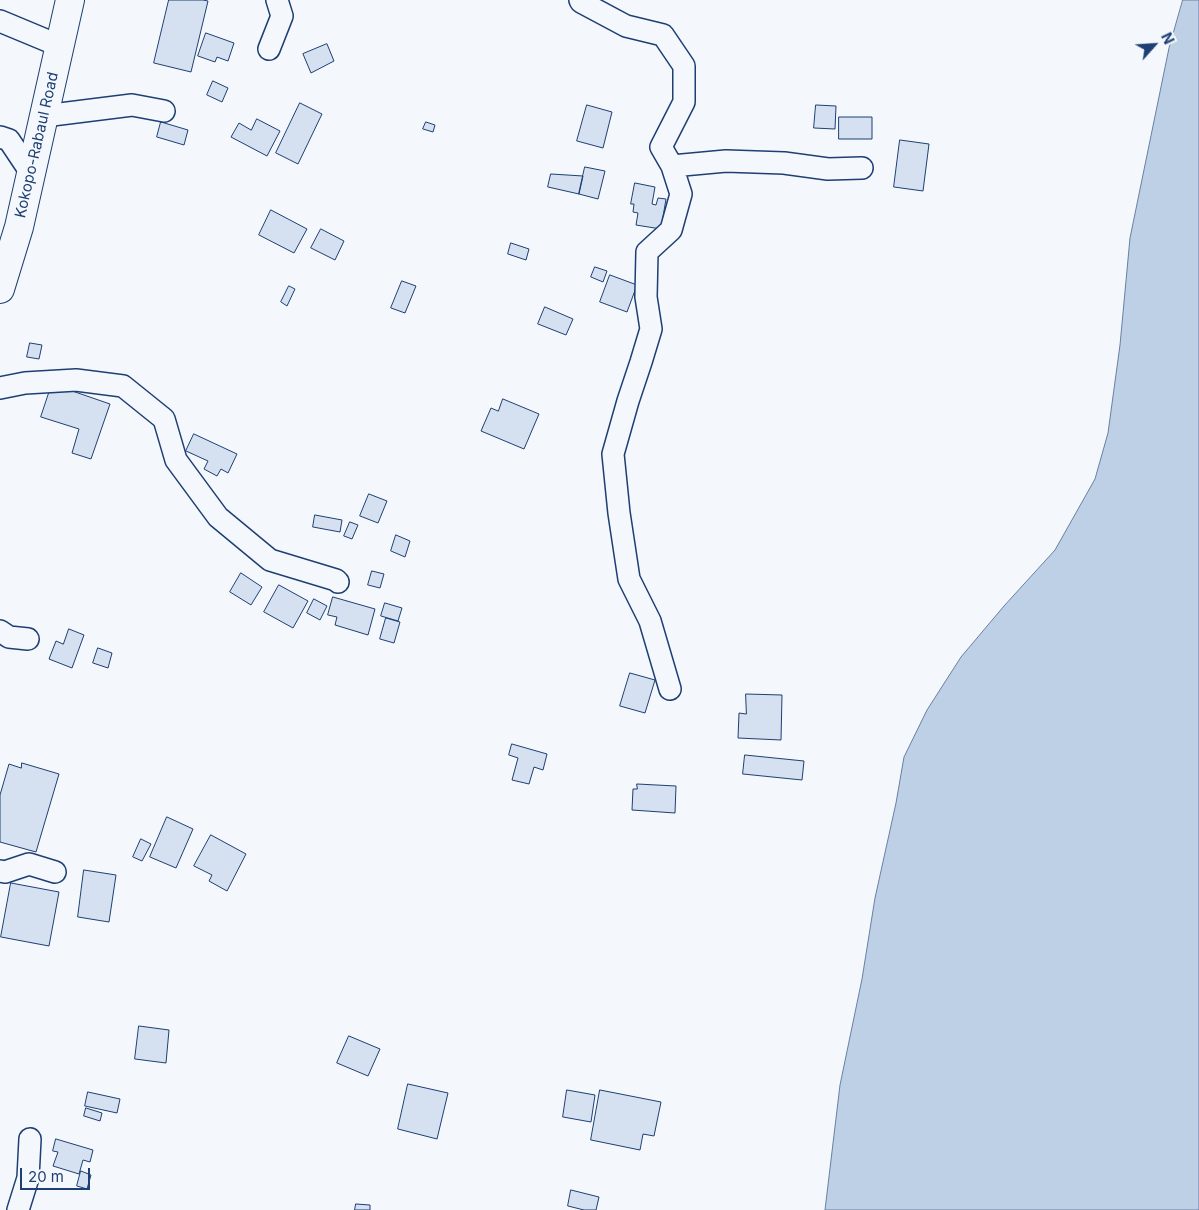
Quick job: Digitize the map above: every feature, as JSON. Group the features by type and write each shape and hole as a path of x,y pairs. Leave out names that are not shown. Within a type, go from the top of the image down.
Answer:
{"main road":[{"name":"Kokopo-Rabaul Road","path":"0,289 19,227 70,0"}],"street":[{"path":"269,49 282,16 277,0"},
{"path":"580,0 626,26 663,35 684,66 684,102 661,147 672,166 681,194 671,230 647,252 646,297 650,329 613,454 619,513 629,579 650,621 670,689"},
{"path":"0,20 60,46"},
{"path":"44,116 132,106 164,111"},
{"path":"0,137 9,140 31,174"},
{"path":"672,166 726,160 784,163 828,169 862,168"},
{"path":"0,388 25,383 76,380 123,386 164,419 176,460 218,517 270,560 338,582"},
{"path":"0,631 9,637 28,639"},
{"path":"0,871 6,872 29,864 55,872"},
{"path":"18,1210 28,1178 30,1138"}],"water":[{"path":"1183,0 1199,0 1199,1210 825,1210 840,1085 904,757 927,710 961,657 1055,550 1095,479 1108,433 1120,345 1130,238 1169,48"}],"building":[{"path":"169,0 208,1 191,72 154,63"},
{"path":"206,33 234,43 228,61 217,57 215,62 198,56"},
{"path":"327,44 334,61 311,73 303,54"},
{"path":"213,81 228,88 222,102 207,95"},
{"path":"300,103 322,114 298,164 276,153"},
{"path":"587,105 612,112 603,148 577,141"},
{"path":"816,105 836,106 835,129 814,128"},
{"path":"839,117 872,117 872,139 839,139"},
{"path":"257,119 280,131 267,156 231,137 239,123 251,130"},
{"path":"161,122 188,130 184,145 157,137"},
{"path":"426,122 435,125 433,132 423,129"},
{"path":"900,140 929,144 923,191 894,187"},
{"path":"585,167 605,171 598,199 579,194"},
{"path":"551,174 583,176 579,194 548,187"},
{"path":"635,183 655,187 652,204 656,205 658,198 666,199 661,229 636,225 638,213 633,212 634,204 631,204"},
{"path":"271,210 307,229 294,253 259,235"},
{"path":"321,229 344,241 335,260 311,248"},
{"path":"511,243 529,249 526,260 508,254"},
{"path":"595,267 607,271 603,282 591,277"},
{"path":"610,275 637,285 627,312 600,302"},
{"path":"402,281 416,286 405,313 391,308"},
{"path":"289,286 295,289 287,306 281,302"},
{"path":"545,307 573,319 566,335 538,324"},
{"path":"30,343 42,345 39,359 27,357"},
{"path":"52,384 110,404 91,459 72,453 79,429 41,417"},
{"path":"503,399 539,414 524,449 481,431 491,408 498,411"},
{"path":"194,434 237,454 228,473 221,469 217,476 204,469 208,461 186,451"},
{"path":"369,494 387,501 378,523 360,516"},
{"path":"315,515 342,520 340,532 313,527"},
{"path":"350,522 358,525 352,539 344,536"},
{"path":"396,535 410,541 405,557 391,551"},
{"path":"372,571 384,574 380,588 368,585"},
{"path":"241,573 262,587 251,605 230,592"},
{"path":"279,585 308,601 293,628 264,612"},
{"path":"333,597 375,609 368,635 335,625 337,617 328,615"},
{"path":"314,599 327,606 320,620 307,613"},
{"path":"385,603 402,608 398,621 381,616"},
{"path":"386,618 400,622 394,643 380,639"},
{"path":"69,629 84,635 72,668 49,659 56,641 63,644"},
{"path":"98,648 112,653 108,668 93,663"},
{"path":"630,673 655,680 645,713 620,706"},
{"path":"746,694 782,695 781,740 738,738 739,713 746,714"},
{"path":"512,744 547,754 543,770 534,767 529,784 512,780 518,758 509,755"},
{"path":"745,755 804,761 802,780 743,774"},
{"path":"22,763 59,774 36,852 0,842 0,795 9,764 21,768"},
{"path":"637,784 676,786 675,813 632,810 633,789 637,789"},
{"path":"167,817 193,829 176,868 150,857"},
{"path":"211,835 246,854 227,891 209,881 212,875 194,866"},
{"path":"141,839 151,844 142,861 133,857"},
{"path":"84,870 116,875 109,922 78,917"},
{"path":"11,883 59,892 49,946 1,937"},
{"path":"139,1026 169,1030 166,1063 135,1059"},
{"path":"349,1036 380,1049 368,1076 337,1063"},
{"path":"408,1084 448,1093 437,1139 398,1129"},
{"path":"567,1090 595,1095 591,1122 563,1117"},
{"path":"600,1090 661,1102 654,1136 643,1134 640,1150 591,1140"},
{"path":"88,1092 120,1099 117,1113 85,1106"},
{"path":"86,1108 102,1113 100,1121 84,1116"},
{"path":"56,1139 93,1150 90,1162 83,1160 79,1174 53,1166 58,1152 53,1151"},
{"path":"81,1171 91,1175 87,1189 77,1186"},
{"path":"571,1190 599,1197 596,1210 584,1210 568,1206"},
{"path":"356,1204 370,1205 370,1210 355,1210"}]}
